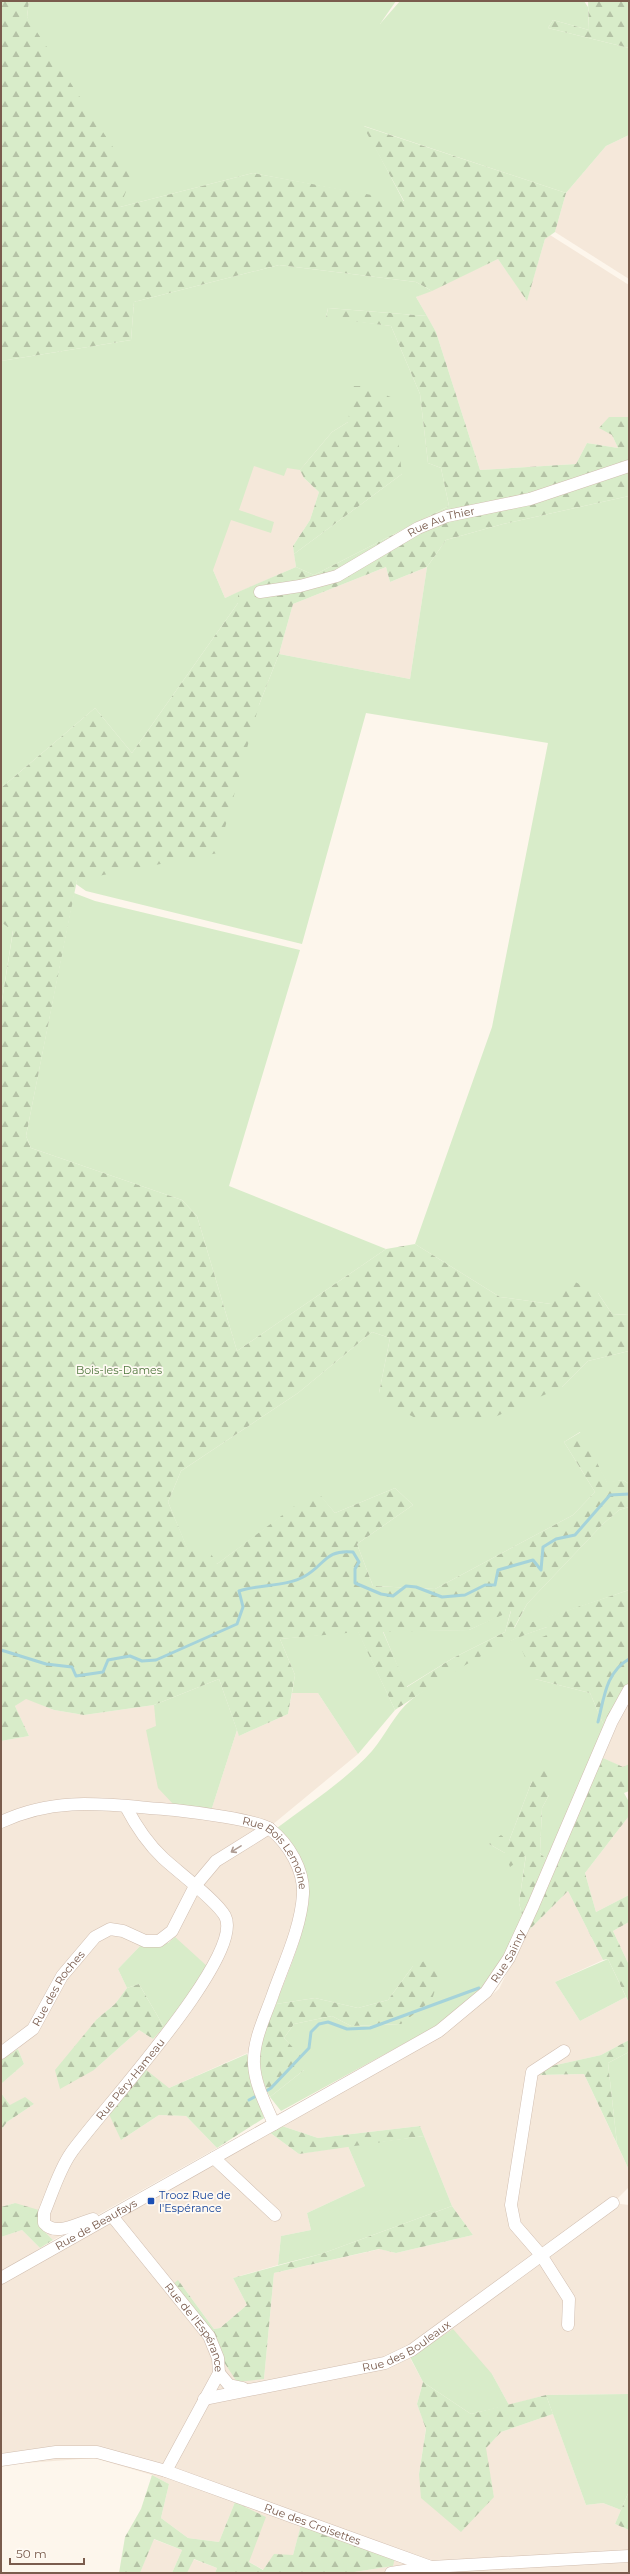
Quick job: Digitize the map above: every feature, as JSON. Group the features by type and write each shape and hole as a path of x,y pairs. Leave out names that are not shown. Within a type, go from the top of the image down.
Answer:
{"street":[{"name":"Rue Au Thier","path":"260,592 300,586 337,576 418,528 447,516 530,499 629,466"},
{"name":"Rue Sainry","path":"274,2124 439,2031 486,1992 509,1958 533,1906 612,1721 629,1690"},
{"name":"Rue Bois Lemoine","path":"1,1822 26,1811 62,1804 182,1811 240,1820 269,1828 287,1847 300,1869 303,1893 298,1921 257,2041 254,2064 258,2086 274,2124"},
{"name":"Rue Péry-Hameau","path":"108,2217 58,2230 48,2228 44,2224 44,2213 70,2153 175,2024 214,1964 228,1931 225,1916 196,1886 162,1857 137,1829 126,1807"},
{"path":"196,1886 216,1861 269,1828"},
{"name":"Rue des Roches","path":"1,2053 32,2029 62,1976 95,1937 110,1929 123,1931 145,1941 159,1941 172,1931 196,1886"},
{"path":"564,2052 532,2072 511,2205 515,2225 541,2255 569,2299 568,2325"},
{"name":"Rue de Beaufays","path":"1,2278 274,2124"},
{"path":"214,2158 275,2215"},
{"name":"Rue des Bouleaux","path":"204,2399 385,2363 412,2350 613,2203"},
{"name":"Rue de l'Espérance","path":"108,2217 210,2336 218,2358 219,2373 166,2471"},
{"name":"Rue des Bouleaux","path":"219,2373 229,2385 250,2389"},
{"name":"Rue des Croisettes","path":"1,2460 56,2452 97,2452 166,2471 431,2567 629,2556"},
{"path":"391,2573 431,2567"}],"shaded area":[{"path":"629,135 629,279 555,232 566,193 606,146"},
{"path":"550,235 629,285 629,417 609,417 612,435 618,448 587,443 576,464 480,470 436,332 416,297 498,259 527,300 545,239"},
{"path":"307,357 304,478 319,492 310,520 293,546 296,567 225,598 189,514"},
{"path":"386,567 390,582 427,567 410,679 279,654 293,604"},
{"path":"292,1693 318,1693 358,1754 272,1825 277,1828 302,1860 310,1888 302,1933 259,2048 169,2088 121,2140 159,2115 186,2116 217,2148 53,2240 15,2203 1,2207 1,2130 7,2122 34,2104 10,2105 1,2093 1,2084 24,2064 18,2049 29,2034 1,2051 1,1741 29,1736 15,1706 26,1698 54,1710 84,1715 154,1705 156,1712 156,1726 211,1811 237,1730 239,1736 288,1714","holes":["170,1935 207,1966 153,2039 139,2030 94,2070 97,2019 115,2004 127,1988 118,1969 143,1943"]},
{"path":"629,1698 629,1764 623,1768 603,1758"},
{"path":"629,1816 629,1895 596,1912 585,1873"},
{"path":"568,1891 603,1960 555,1982 580,2021 626,1997 629,2003 629,2040 601,2055 547,2067 539,2075 584,2074 629,2170 629,2187 613,2203 629,2205 629,2394 546,2395 509,2405 492,2374 410,2358 423,2382 417,2404 426,2428 419,2474 494,2497 485,2448 501,2432 553,2414 586,2505 603,2503 621,2510 615,2524 629,2530 629,2573 348,2573 393,2566 301,2526 293,2555 264,2570 249,2562 235,2502 219,2542 188,2538 161,2518 169,2484 152,2475 94,2458 1,2465 1,2282 269,2132 299,2154 348,2146 365,2186 307,2213 311,2230 281,2236 278,2265 233,2278 247,2305 220,2328 214,2329 178,2280 213,2338 264,2379 274,2273 380,2249 396,2253 473,2235 452,2206 420,2126 318,2138 282,2126 452,2028 499,1989 526,1933"},
{"path":"629,1922 629,1965 613,1931"},
{"path":"22,2230 40,2248 1,2274 1,2237"},
{"path":"153,2539 182,2550 172,2573 140,2573"},
{"path":"193,2559 217,2568 215,2573 187,2573"}],"green space":[{"path":"1,1 29,1 27,17 132,176 120,207 253,173 404,201 363,126 566,193 555,232 545,239 527,301 498,259 432,291 416,282 279,265 134,302 131,340 1,361"},
{"path":"29,1 396,1 380,24 400,1 584,1 588,7 589,30 553,20 548,28 629,48 629,135 606,146 566,193 364,126 404,202 253,173 120,207 27,17"},
{"path":"588,1 629,1 629,48 548,28 553,20 589,30"},
{"path":"279,265 416,282 432,291 416,297 427,316 328,308 326,317 391,326 420,394 428,463 441,468 449,506 314,575 296,567 294,554 402,474 348,422 332,432 300,470 287,468 284,476 254,466 239,510 274,522 271,533 231,520 213,570 225,598 238,592 238,603 132,753 95,708 1,788 1,361 131,340 134,302"},
{"name":"Bois-les-Dames","path":"328,308 427,316 436,332 480,470 576,464 587,443 618,448 612,435 599,428 609,417 629,417 629,496 503,524 446,540 427,567 390,582 386,567 293,604 279,654 259,705 218,853 77,880 26,1136 31,1148 182,1200 197,1216 237,1351 386,1249 415,1244 500,1297 551,1304 569,1279 598,1293 612,1314 629,1315 629,1351 588,1361 562,1387 488,1420 419,1420 389,1404 379,1393 390,1338 372,1332 298,1393 181,1471 168,1502 189,1552 207,1547 217,1564 316,1490 335,1513 395,1488 413,1505 357,1544 373,1586 435,1589 573,1515 595,1492 564,1442 581,1432 607,1482 623,1480 629,1484 629,1507 619,1510 603,1524 527,1604 514,1628 629,1590 629,1690 605,1728 590,1693 535,1679 520,1646 547,1635 547,1627 526,1634 468,1663 395,1710 358,1632 280,1639 295,1675 288,1714 239,1736 219,1679 154,1705 84,1715 54,1710 26,1699 15,1706 29,1736 1,1741 1,1007 13,931 1,922 1,788 95,708 132,753 238,603 238,592 296,567 314,575 449,506 441,468 428,463 420,394 391,326 326,318","holes":["511,1611 505,1632 453,1658 407,1687 383,1632 469,1630"]},
{"path":"353,386 364,386 393,398 402,474 294,554 293,546 310,520 319,492 304,478 300,470 332,432 348,422"},
{"path":"629,496 629,1315 612,1314 598,1293 551,1304 500,1297 415,1244 492,1027 548,743 366,713 302,944 86,891 76,884 77,880 259,705 279,654 410,679 427,567 446,540 503,524"},
{"path":"74,893 95,901 300,950 229,1186 386,1249 237,1351 197,1216 182,1200 31,1148 26,1136"},
{"path":"1,922 13,930 1,1007"},
{"path":"372,1332 390,1338 379,1393 562,1387 588,1361 629,1351 629,1484 623,1480 607,1483 580,1432 564,1442 595,1492 573,1515 435,1589 373,1586 357,1544 413,1505 395,1488 335,1513 316,1491 217,1564 189,1553 168,1502 181,1471 298,1393"},
{"path":"629,1507 629,1590 514,1629 527,1604 603,1524 619,1510"},
{"path":"511,1610 505,1632 453,1658 406,1687 383,1631 469,1630"},
{"path":"547,1627 547,1635 535,1679 590,1693 605,1728 549,1862 540,1853 542,1808 549,1795 532,1781 509,1841 489,1844 505,1853 526,1854 519,1903 524,1922 481,1991 438,2025 281,2111 270,2097 304,2070 303,2059 284,2038 294,2024 332,2016 351,2026 401,2024 413,1966 388,2000 358,2008 315,1998 276,2004 302,1932 308,1894 307,1876 301,1860 293,1847 277,1828 326,1792 361,1762 377,1745 395,1718 411,1700 459,1667 511,1640"},
{"path":"358,1631 395,1710 358,1754 318,1693 292,1693 295,1675 280,1639"},
{"path":"219,1679 237,1730 211,1811 174,1805 158,1788 146,1730 156,1726 154,1705"},
{"path":"603,1758 623,1767 629,1764 629,1791 624,1793 629,1802 629,1816 585,1873 596,1912 629,1895 629,1922 613,1931 629,1965 629,2003 608,1959 603,1960 568,1891 526,1933 540,1898"},
{"path":"550,1760 549,1795 542,1808 540,1853 549,1862 524,1922 519,1903 526,1855 510,1867 505,1853 489,1844 501,1835 509,1841 532,1781"},
{"path":"175,1937 207,1966 173,2019 164,2027 139,1984 127,1988 118,1969 143,1943 168,1943"},
{"path":"608,1959 626,1997 580,2021 555,1982"},
{"path":"424,1961 440,1973 432,2000 401,2024 351,2026 332,2016 294,2024 284,2038 304,2059 304,2070 270,2097 260,2071 259,2060 262,2040 276,2004 315,1998 358,2008 388,2000 413,1966"},
{"path":"139,1984 164,2027 153,2039 139,2030 94,2070 60,2089 55,2070 97,2019 115,2004 127,1988"},
{"path":"629,2040 629,2052 608,2063 617,2144 584,2074 538,2075 547,2067 601,2055"},
{"path":"18,2049 24,2064 1,2084 1,2060"},
{"path":"629,2052 629,2170 617,2144 608,2063"},
{"path":"247,2054 264,2118 217,2148 186,2116 159,2115 121,2140 108,2112 145,2069 169,2088"},
{"path":"1,2093 10,2105 25,2097 34,2104 7,2122 1,2130"},
{"path":"282,2126 318,2138 420,2126 424,2136 299,2154 269,2132"},
{"path":"424,2136 452,2206 321,2254 278,2265 281,2236 311,2230 307,2213 365,2186 348,2146"},
{"path":"15,2203 39,2210 40,2227 53,2240 40,2248 22,2230 1,2237 1,2207"},
{"path":"452,2206 473,2235 396,2253 379,2249 274,2273 264,2379 237,2382 173,2284 178,2280 214,2329 220,2328 247,2305 233,2278 321,2254"},
{"path":"453,2329 492,2374 509,2405 471,2414 423,2382 410,2357"},
{"path":"423,2382 471,2414 546,2395 553,2414 501,2432 486,2448 494,2497 461,2532 421,2498 419,2474 426,2429 417,2404"},
{"path":"629,2394 629,2491 621,2510 603,2503 586,2505 546,2395"},
{"path":"152,2475 169,2484 161,2518 188,2538 219,2542 235,2502 266,2517 249,2562 263,2570 274,2554 293,2555 301,2525 395,2558 393,2566 348,2573 215,2573 217,2568 194,2559 187,2573 172,2573 182,2550 154,2539 140,2573 119,2573 125,2537 141,2509"},
{"path":"629,2491 629,2530 615,2524"}],"waterway":[{"path":"1,1650 46,1664 72,1667 76,1676 103,1672 108,1660 130,1656 142,1661 156,1660 237,1624 243,1607 239,1591 298,1580 312,1572 331,1555 344,1552 353,1552 359,1562 355,1569 355,1583 381,1594 393,1596 406,1586 416,1587 442,1597 465,1595 485,1585 495,1585 498,1570 533,1560 541,1570 543,1547 556,1539 575,1535 610,1495 629,1494"},
{"path":"598,1722 607,1686 615,1671 621,1664 629,1659"},
{"path":"263,2093 271,2088 309,2048 311,2032 319,2024 328,2022 347,2029 370,2028 479,1988"},
{"path":"249,2100 258,2095"}],"place":[{"name":"Trooz Rue de l'Espérance","path":"151,2201"}]}
